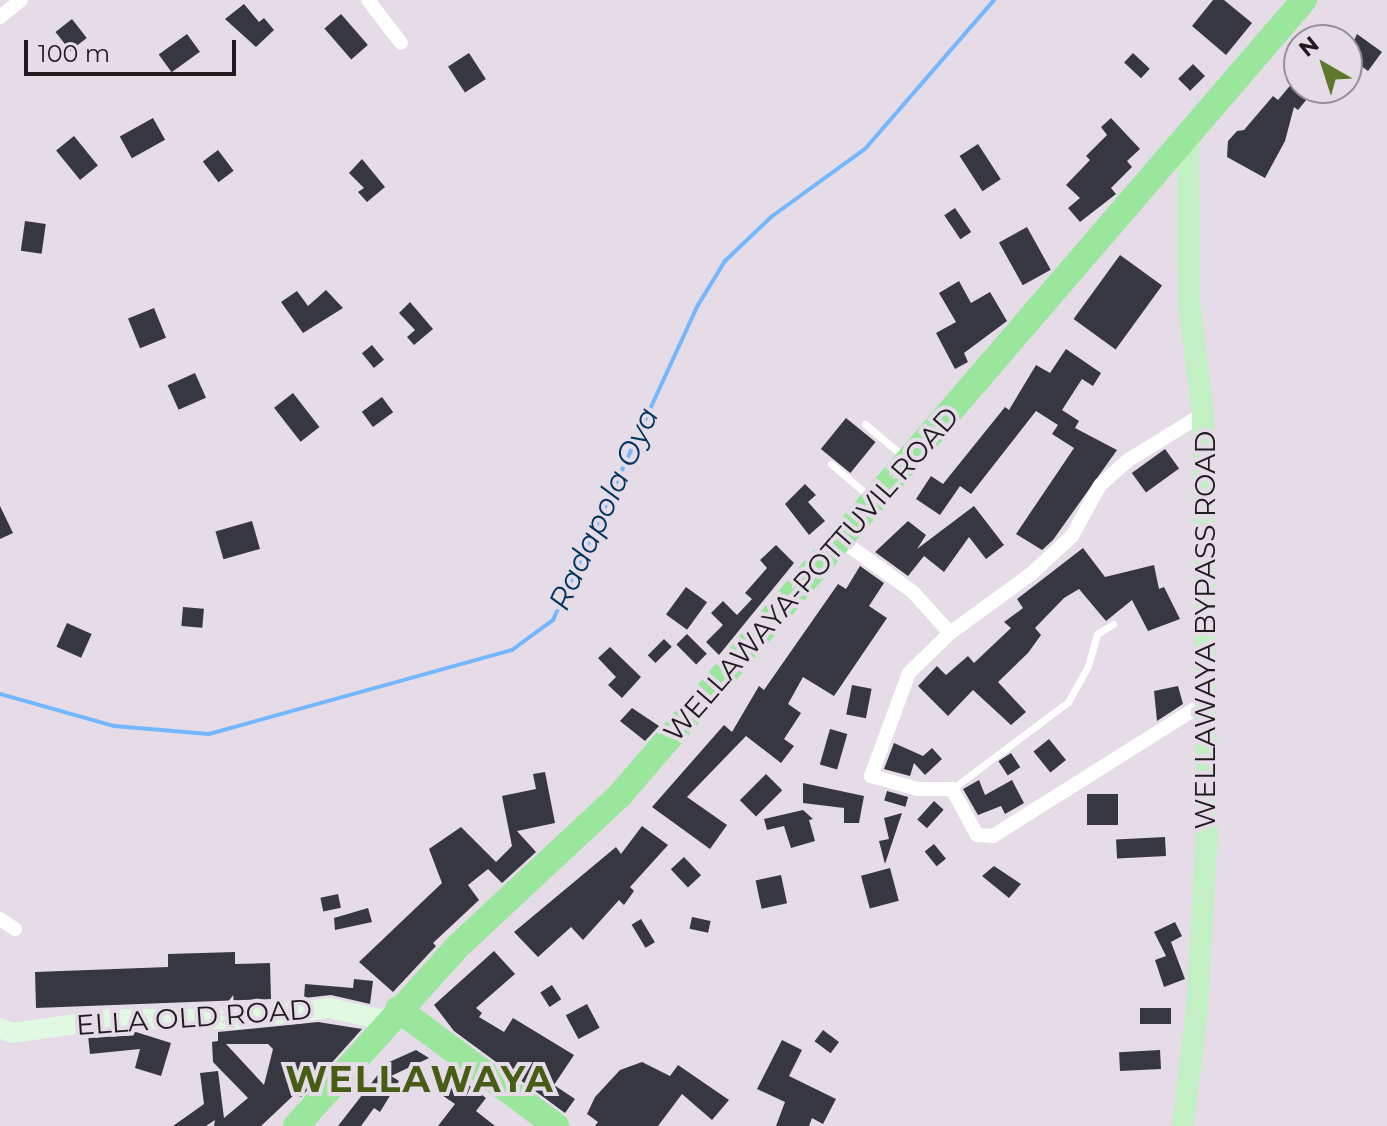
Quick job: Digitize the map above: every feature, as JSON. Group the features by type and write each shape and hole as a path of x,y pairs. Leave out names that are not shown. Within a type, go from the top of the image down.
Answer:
{"highway":[{"name":"WELLAWAYA-POTTUVIL ROAD","path":"296,1126 456,948 620,795 1304,0"},
{"path":"393,1015 556,1126"}],"main road":[{"name":"WELLAWAYA BYPASS ROAD","path":"1183,1126 1197,1009 1207,828 1203,414 1189,303 1188,134"},
{"name":"ELLA OLD ROAD","path":"0,1028 12,1033 112,1019 236,1019 329,1008 393,1015"}],"street":[{"path":"0,17 21,0"},
{"path":"368,0 401,43"},
{"path":"1203,414 1127,461 1100,485 1072,536 1031,574 950,633 909,673 871,776 918,789 952,789 977,835 993,836 1204,703"},
{"path":"841,540 913,592 950,633"},
{"path":"0,919 15,929"}],"lane":[{"path":"865,424 908,460"},
{"path":"831,464 874,500"},
{"path":"952,789 1068,702 1088,666 1097,634 1113,624"}],"building":[{"path":"1213,0 1224,0 1252,23 1226,55 1192,26"},
{"path":"244,4 259,22 264,18 274,30 256,47 225,19"},
{"path":"341,14 368,45 351,59 324,28"},
{"path":"72,19 87,38 70,51 55,32"},
{"path":"187,34 200,52 172,72 159,55"},
{"path":"1363,38 1382,52 1368,71 1363,67"},
{"path":"469,53 486,79 465,93 448,67"},
{"path":"1133,53 1150,69 1141,78 1124,63"},
{"path":"1193,64 1205,76 1190,91 1178,79"},
{"path":"1283,94 1283,104 1303,104 1298,110 1294,107 1285,141 1265,178 1227,157 1228,141 1237,131 1244,130 1273,96 1278,100"},
{"path":"153,118 165,140 132,158 120,136"},
{"path":"1111,118 1140,149 1127,161 1132,167 1111,188 1116,194 1080,222 1068,208 1080,198 1066,185 1090,160 1086,156 1107,135 1101,127"},
{"path":"74,136 98,166 80,180 56,150"},
{"path":"978,144 1001,179 982,191 960,156"},
{"path":"218,150 234,171 218,182 203,161"},
{"path":"362,159 385,187 367,202 358,192 364,188 349,173"},
{"path":"955,208 971,232 960,239 944,215"},
{"path":"25,221 46,224 42,254 21,251"},
{"path":"1027,227 1051,270 1023,285 999,243"},
{"path":"1120,255 1162,286 1116,349 1074,319"},
{"path":"959,281 971,303 990,292 1007,321 964,353 968,362 955,369 936,333 956,322 939,293"},
{"path":"326,290 343,308 303,333 281,302 297,291 308,306"},
{"path":"410,302 433,329 414,345 407,337 415,330 399,313"},
{"path":"154,308 166,338 140,348 128,318"},
{"path":"372,345 384,360 374,368 362,353"},
{"path":"1066,349 1101,373 1093,386 1082,379 1062,410 1079,421 1075,428 1117,450 1053,540 1042,550 1016,534 1074,448 1052,434 1058,425 1036,411 971,494 960,486 940,515 916,499 931,476 943,484 1005,407 1009,410 1036,365 1050,373"},
{"path":"195,373 206,398 179,410 168,385"},
{"path":"293,393 319,427 301,442 274,408"},
{"path":"382,397 393,412 373,427 362,412"},
{"path":"846,418 876,442 850,473 821,449"},
{"path":"1165,449 1179,468 1146,493 1132,473"},
{"path":"805,484 816,495 808,502 825,521 809,535 785,504"},
{"path":"0,506 13,533 0,539"},
{"path":"974,506 1004,545 986,559 969,537 944,572 924,556 908,576 875,552 908,521 926,535 917,549"},
{"path":"252,521 260,549 223,559 215,531"},
{"path":"776,545 794,563 719,655 706,642 723,625 711,613 723,601 737,615 752,599 745,593 767,568 760,560"},
{"path":"1083,548 1105,577 1154,565 1159,589 1164,587 1180,619 1148,631 1132,600 1106,621 1079,589 1064,598 1035,628 1041,635 1028,653 998,682 1026,712 1011,725 973,690 948,716 918,686 937,666 946,675 968,656 974,663 1011,628 1004,622 1023,608 1017,599"},
{"path":"860,566 884,583 869,606 887,618 834,696 803,677 788,704 801,713 784,739 794,746 781,763 746,736 687,797 727,825 710,849 652,807 724,725 732,732 759,686 764,690 838,584 846,589"},
{"path":"686,587 707,602 687,630 666,615"},
{"path":"183,607 204,609 202,628 181,626"},
{"path":"67,623 92,634 81,658 56,647"},
{"path":"687,634 707,654 696,664 676,645"},
{"path":"664,639 672,647 656,663 648,655"},
{"path":"610,647 641,677 622,698 608,685 616,677 598,658"},
{"path":"852,685 872,689 866,718 846,714"},
{"path":"1178,686 1183,704 1157,721 1154,691"},
{"path":"632,708 659,726 645,741 620,721"},
{"path":"830,729 847,734 837,770 820,765"},
{"path":"1049,739 1066,760 1050,773 1033,752"},
{"path":"894,743 923,756 932,748 942,759 925,775 914,763 910,776 884,769"},
{"path":"1011,753 1020,767 1008,775 998,761"},
{"path":"545,772 555,823 517,831 536,852 502,883 488,869 468,885 479,900 433,943 436,946 393,992 359,962 442,883 429,849 461,827 496,862 512,846 502,796 536,789 533,774"},
{"path":"766,774 782,790 756,816 740,800"},
{"path":"979,780 985,795 1012,780 1024,803 1005,814 1001,806 978,815 963,789"},
{"path":"803,783 864,796 859,823 844,823 844,808 803,803"},
{"path":"887,791 908,797 905,807 884,801"},
{"path":"1087,794 1118,794 1118,825 1087,825"},
{"path":"934,801 944,810 927,828 917,820"},
{"path":"803,810 813,819 809,820 815,841 791,848 784,826 767,830 764,819"},
{"path":"902,813 885,864 879,841 889,839 884,818"},
{"path":"642,826 668,845 630,887 634,891 624,905 619,900 583,940 571,927 538,957 514,932 616,847 621,854"},
{"path":"1165,837 1166,856 1117,859 1116,840"},
{"path":"934,844 946,859 937,866 925,852"},
{"path":"684,857 701,875 688,888 671,869"},
{"path":"994,866 1021,884 1009,898 982,876"},
{"path":"890,868 899,901 870,909 861,876"},
{"path":"781,875 787,903 762,909 756,880"},
{"path":"338,894 341,908 323,911 320,898"},
{"path":"368,908 372,922 335,930 334,918"},
{"path":"692,917 711,921 708,933 690,929"},
{"path":"641,919 655,942 645,948 632,925"},
{"path":"1175,922 1182,936 1171,942 1185,979 1164,987 1155,960 1166,956 1154,932"},
{"path":"494,951 515,974 476,1008 482,1013 479,1017 504,1032 513,1018 574,1055 554,1085 575,1099 565,1113 454,1031 434,1005"},
{"path":"235,952 235,964 270,963 271,999 36,1008 35,972 168,967 168,954"},
{"path":"354,979 373,981 370,1004 331,995 304,998 305,984 353,988"},
{"path":"552,985 561,999 550,1007 540,993"},
{"path":"587,1004 600,1028 578,1039 566,1015"},
{"path":"1140,1008 1171,1008 1171,1024 1140,1024"},
{"path":"318,1022 362,1029 301,1097 296,1093 261,1126 214,1126 215,1120 206,1126 173,1126 204,1104 200,1073 218,1071 224,1118 248,1098 213,1062 212,1042 218,1041 218,1032","holes":["226,1044 268,1044 273,1049 264,1085"]},
{"path":"823,1030 839,1042 831,1053 815,1041"},
{"path":"136,1032 171,1043 161,1076 135,1068 140,1049 90,1054 88,1036"},
{"path":"782,1040 802,1050 789,1076 836,1099 823,1124 812,1118 809,1126 776,1126 785,1102 757,1089"},
{"path":"416,1050 429,1058 391,1076 399,1081 380,1112 374,1108 361,1126 338,1126 387,1063"},
{"path":"1160,1050 1161,1069 1120,1071 1119,1052"},
{"path":"642,1062 670,1076 678,1065 729,1100 712,1120 682,1094 658,1126 595,1126 598,1122 587,1114 595,1097 620,1070"},
{"path":"450,1071 486,1098 476,1111 495,1126 438,1126 455,1104 436,1091"}],"waterway":[{"name":"Radapola Oya","path":"0,694 114,726 209,734 512,650 553,620 698,305 725,261 771,217 865,149 994,0"}],"district":[{"name":"WELLAWAYA","path":"420,1080"}]}
